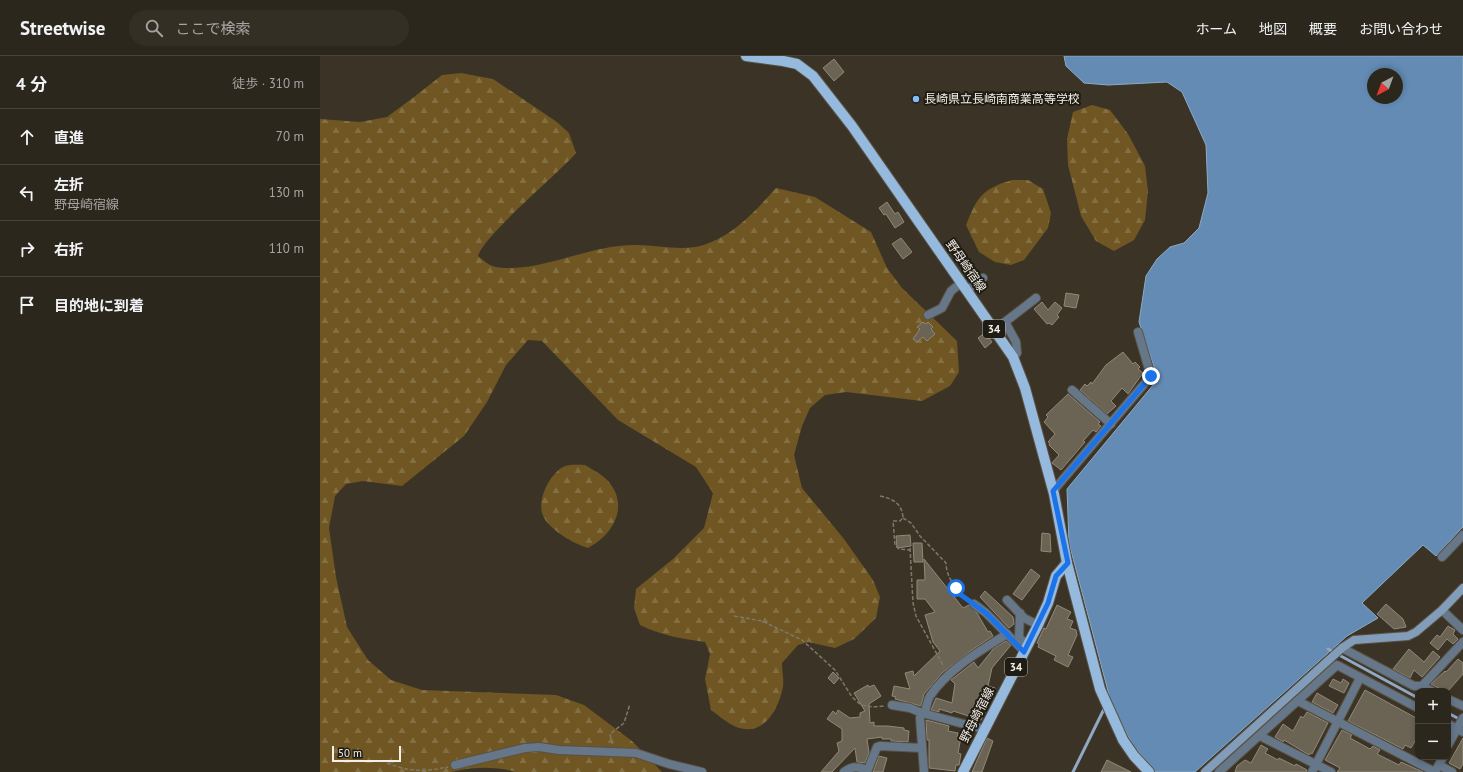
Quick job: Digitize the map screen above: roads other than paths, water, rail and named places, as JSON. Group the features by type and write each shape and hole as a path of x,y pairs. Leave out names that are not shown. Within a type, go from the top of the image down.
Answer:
{"main road":[{"name":"野母崎宿線","path":"746,56 797,64 813,76 852,126 1013,357 1025,388 1053,491 1068,563 1103,695 1123,740 1134,756 1149,772"},
{"name":"野母崎宿線","path":"963,772 1038,625 1048,603 1056,576 1068,563"}],"street":[{"path":"928,315 942,308 951,291 983,278"},
{"path":"1013,357 1017,353 1016,342 1005,322 1036,298"},
{"path":"1053,491 1151,376 1138,332"},
{"path":"1072,390 1111,424"},
{"path":"1442,557 1463,535"},
{"path":"1205,772 1342,648 1354,640 1408,636 1416,632 1442,610 1463,588"},
{"path":"1007,600 1024,618 1038,625"},
{"path":"974,604 986,613 1007,634 1026,648"},
{"path":"1442,610 1463,630"},
{"path":"1020,613 1019,638 1026,648"},
{"path":"924,772 922,748 923,713 930,697 948,676 969,659 1007,634"},
{"path":"1422,686 1463,642"},
{"path":"1342,648 1414,686 1422,686 1426,688"},
{"path":"1219,772 1337,665 1415,706"},
{"path":"1312,772 1360,678"},
{"path":"1451,700 1463,706"},
{"path":"1298,701 1436,770 1452,772"},
{"path":"892,705 910,708 984,730"},
{"path":"1451,741 1460,725"},
{"path":"1260,736 1330,772"},
{"path":"844,772 850,767 857,766 867,771 874,752 880,746 922,748"},
{"path":"455,765 532,747 636,753 669,764 702,772"},
{"path":"1436,770 1441,760"}],"water":[{"path":"1064,56 1463,56 1463,527 1436,556 1423,545 1362,603 1378,618 1347,636 1195,772 1155,772 1133,745 1114,710 1069,543 1067,489 1158,379 1139,322 1146,276 1157,259 1170,247 1184,243 1199,228 1208,193 1206,145 1182,92 1167,82 1108,85 1084,83 1066,66"}],"waterway":[{"path":"1328,649 1415,696"},
{"path":"1073,772 1105,707"},
{"path":"1451,715 1461,720"}],"place":[{"name":"長崎県立長崎南商業高等学校","path":"916,99"}]}
